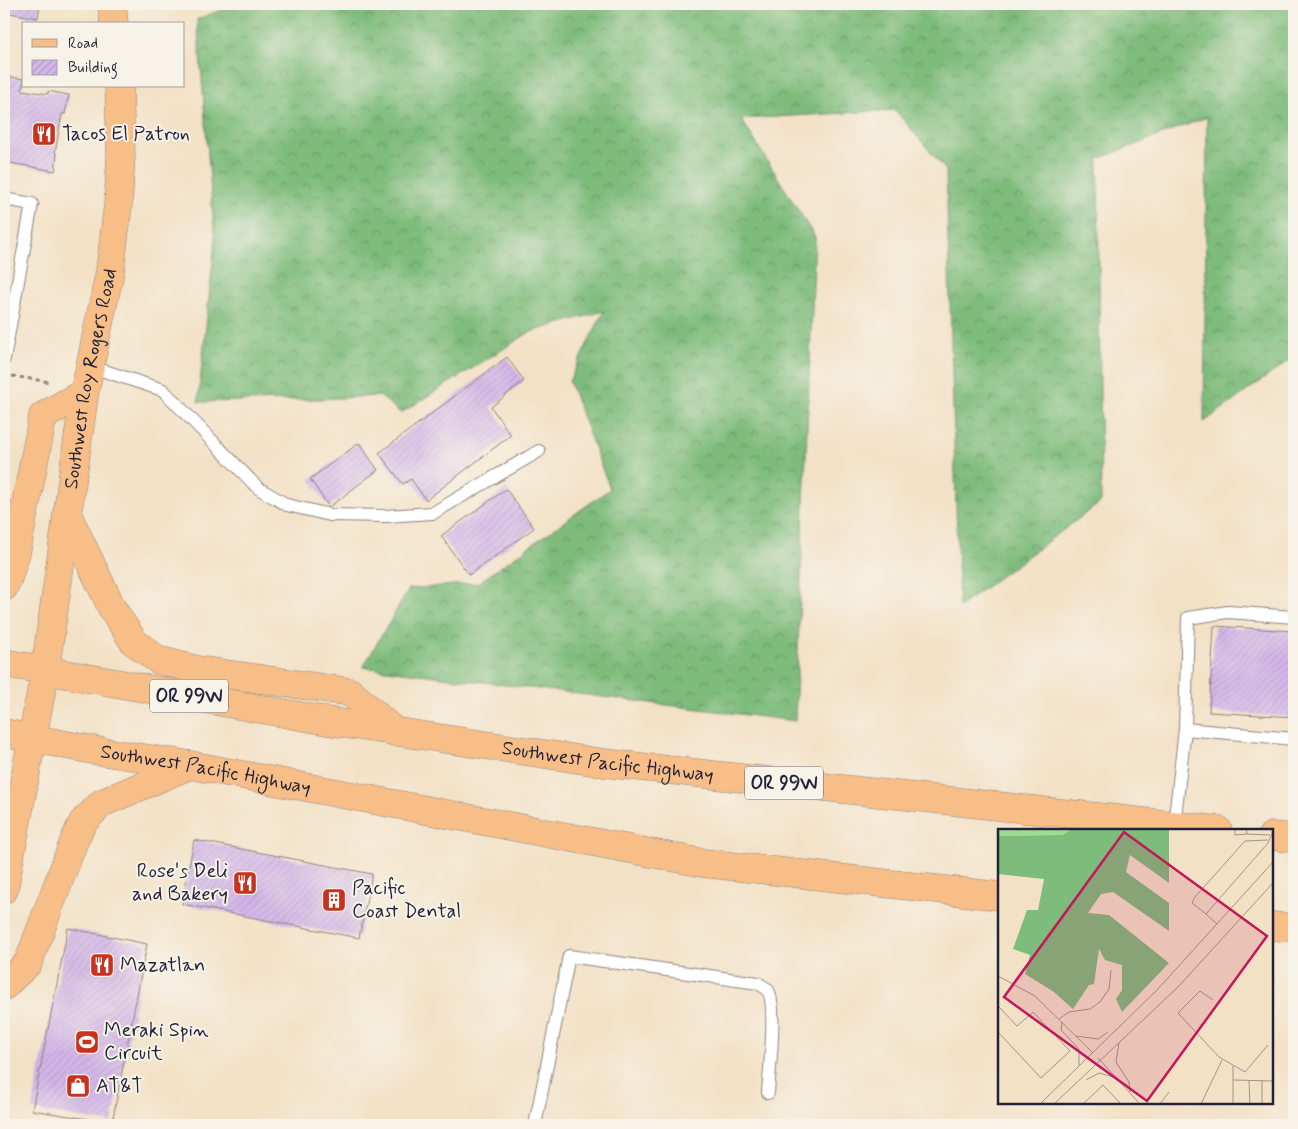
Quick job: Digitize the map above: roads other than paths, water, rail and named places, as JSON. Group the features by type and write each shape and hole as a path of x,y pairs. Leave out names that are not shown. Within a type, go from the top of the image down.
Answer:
{"main road":[{"path":"112,4 114,22"},
{"name":"Southwest Roy Rogers Road","path":"4,884 45,671 86,383 110,271 122,156 119,88"},
{"path":"4,587 16,553 43,416 86,383"},
{"path":"67,514 113,610 134,642 158,660 198,670 350,692 395,732"},
{"name":"Southwest Pacific Highway","path":"4,663 395,732 604,763 1207,829"},
{"name":"Southwest Pacific Highway","path":"4,733 190,765 703,864 998,896"},
{"path":"4,986 28,963 83,822 102,803 190,765"},
{"path":"1273,836 1294,838"},
{"path":"1273,926 1294,928"}],"lane":[{"path":"4,199 32,204 4,359"},
{"path":"86,383 163,390 258,488 288,505 330,515 385,516 434,513 539,451"},
{"path":"1174,826 1185,729 1188,618 1228,612 1294,617"},
{"path":"1185,729 1294,739"},
{"path":"535,1125 569,956 758,983 768,990 772,1001 773,1017 768,1093"}],"place":[{"name":"Tacos El Patron","path":"44,134"},
{"name":"Rose's Deli and Bakery","path":"245,883"},
{"name":"Pacific Coast Dental","path":"334,900"},
{"name":"Mazatlan","path":"102,965"},
{"name":"Meraki Spin Circuit","path":"87,1042"},
{"name":"AT&T","path":"78,1086"}]}
